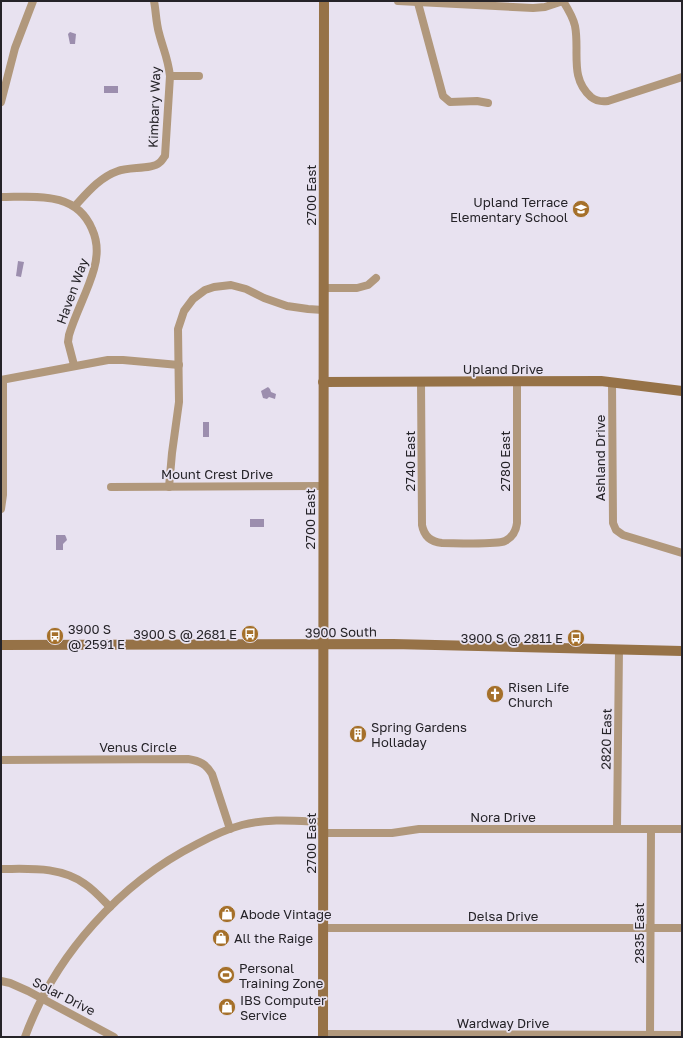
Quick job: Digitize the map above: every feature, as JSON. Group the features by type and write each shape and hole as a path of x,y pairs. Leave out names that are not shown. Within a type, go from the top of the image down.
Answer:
{"street":[{"path":"1,102 15,48 33,1"},
{"name":"Kimbary Way","path":"75,206 97,184 117,171 133,168 154,167 162,161 166,150 166,116 170,76 167,56 159,32 154,1"},
{"name":"2700 East","path":"323,1036 324,1"},
{"path":"398,1 533,8 546,7 563,1 573,19 575,28 576,62 579,78 586,92 596,100 604,102 608,101 682,77"},
{"path":"418,3 443,96 450,102 477,101 488,103"},
{"path":"170,76 199,76"},
{"path":"1,197 43,197 56,199 75,206"},
{"name":"Haven Way","path":"74,365 68,342 69,335 94,269 97,257 95,235 90,225 75,206"},
{"path":"323,288 357,288 368,285 376,278"},
{"path":"169,486 179,402 178,329 184,311 193,299 205,290 214,287 231,285 246,289 264,298 287,306 323,310"},
{"path":"1,509 3,494 2,380 74,365 108,360 179,365"},
{"name":"Upland Drive","path":"323,382 612,382 682,391"},
{"name":"2740 East","path":"421,382 422,525 424,532 428,538 434,542 442,544 497,543 504,542 510,538"},
{"name":"2780 East","path":"510,538 515,531 517,523 517,382"},
{"name":"Ashland Drive","path":"612,382 613,523 619,533 623,535 682,553"},
{"name":"Mount Crest Drive","path":"111,487 323,486"},
{"name":"3900 South","path":"1,645 393,644 682,651"},
{"name":"2820 East","path":"617,829 619,649"},
{"name":"Venus Circle","path":"1,760 198,761 206,766 212,774 230,829"},
{"path":"25,1037 42,999 80,940 110,907 143,878 171,859 203,841 242,825 266,821 324,822"},
{"name":"Nora Drive","path":"324,833 392,833 419,829 682,829"},
{"name":"2835 East","path":"650,1036 651,829"},
{"path":"1,869 44,869 64,873 85,883 110,907"},
{"name":"Delsa Drive","path":"324,928 682,928"},
{"name":"Solar Drive","path":"1,981 18,986 114,1037"},
{"name":"Wardway Drive","path":"323,1036 682,1035"}],"shaded area":[{"path":"70,32 76,34 75,44 70,44 68,34"},
{"path":"104,86 118,86 118,93 104,93"},
{"path":"18,261 24,262 21,277 16,276"},
{"path":"268,387 271,392 276,394 275,399 269,397 267,399 263,398 261,391"},
{"path":"203,422 209,422 209,437 203,437"},
{"path":"250,519 264,519 264,527 250,527"},
{"path":"56,535 65,535 66,537 67,540 63,544 63,550 56,550"}],"place":[{"name":"Upland Terrace Elementary School","path":"581,209"},
{"name":"3900 S @ 2681 E","path":"250,634"},
{"name":"3900 S @ 2591 E","path":"55,636"},
{"name":"3900 S @ 2811 E","path":"576,638"},
{"name":"Risen Life Church","path":"495,694"},
{"name":"Spring Gardens Holladay","path":"358,734"},
{"name":"Abode Vintage","path":"227,914"},
{"name":"All the Raige","path":"221,938"},
{"name":"Personal Training Zone","path":"226,975"},
{"name":"IBS Computer Service","path":"227,1007"}]}
